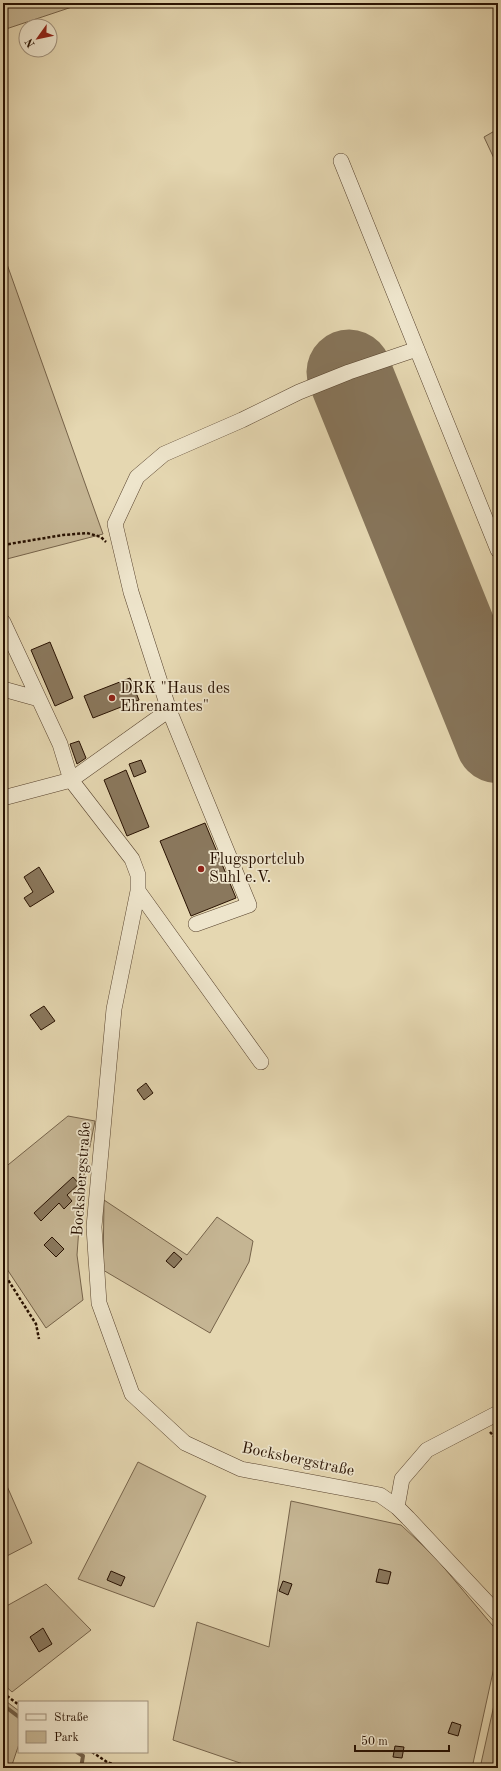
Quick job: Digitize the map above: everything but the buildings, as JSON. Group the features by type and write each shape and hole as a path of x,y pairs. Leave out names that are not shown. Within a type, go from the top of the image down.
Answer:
{"street":[{"path":"341,162 498,550"},
{"path":"196,924 249,905 169,710 132,592 115,524 136,477 164,454 242,420 299,392 349,372 417,349"},
{"path":"3,622 60,744 71,780"},
{"path":"3,689 40,699"},
{"path":"3,798 71,780 169,710"},
{"name":"Bocksbergstraße","path":"71,780 132,859 138,875 138,891 114,1009 94,1227 99,1303 132,1394 185,1443 241,1469 380,1495 397,1507 498,1614"},
{"path":"138,891 262,1062"},
{"path":"397,1507 402,1479 426,1450 498,1413"}],"path":[{"path":"3,545 63,535 87,533 101,537 110,547"},
{"path":"3,1272 36,1324 39,1339"},
{"path":"3,1693 18,1704"},
{"path":"94,1753 107,1762 124,1768"}],"green space":[{"path":"3,3 84,3 39,18 18,18 18,25 3,30"},
{"path":"498,129 498,167 484,137"},
{"path":"3,253 103,534 3,560"},
{"path":"68,1116 95,1121 82,1186 77,1255 83,1300 46,1328 3,1263 3,1169"},
{"path":"104,1200 187,1255 217,1217 253,1241 249,1262 210,1333 103,1270"},
{"path":"138,1462 206,1496 154,1607 78,1579"},
{"path":"3,1477 32,1543 3,1558"},
{"path":"291,1501 401,1525 435,1557 498,1632 498,1649 472,1768 246,1768 243,1764 173,1740 197,1622 269,1647"},
{"path":"46,1584 91,1630 12,1692 3,1684 3,1608"},
{"path":"498,1687 498,1768 480,1768"},
{"path":"3,1699 18,1710 18,1747 11,1768 3,1768"}],"waterway":[{"path":"3,1705 18,1716"},
{"path":"78,1753 83,1756 81,1768"}],"runway":[{"path":"349,372 498,741"}],"place":[{"name":"DRK \"Haus des Ehrenamtes\"","path":"112,698"},
{"name":"Flugsportclub Suhl e.V.","path":"201,869"}]}
